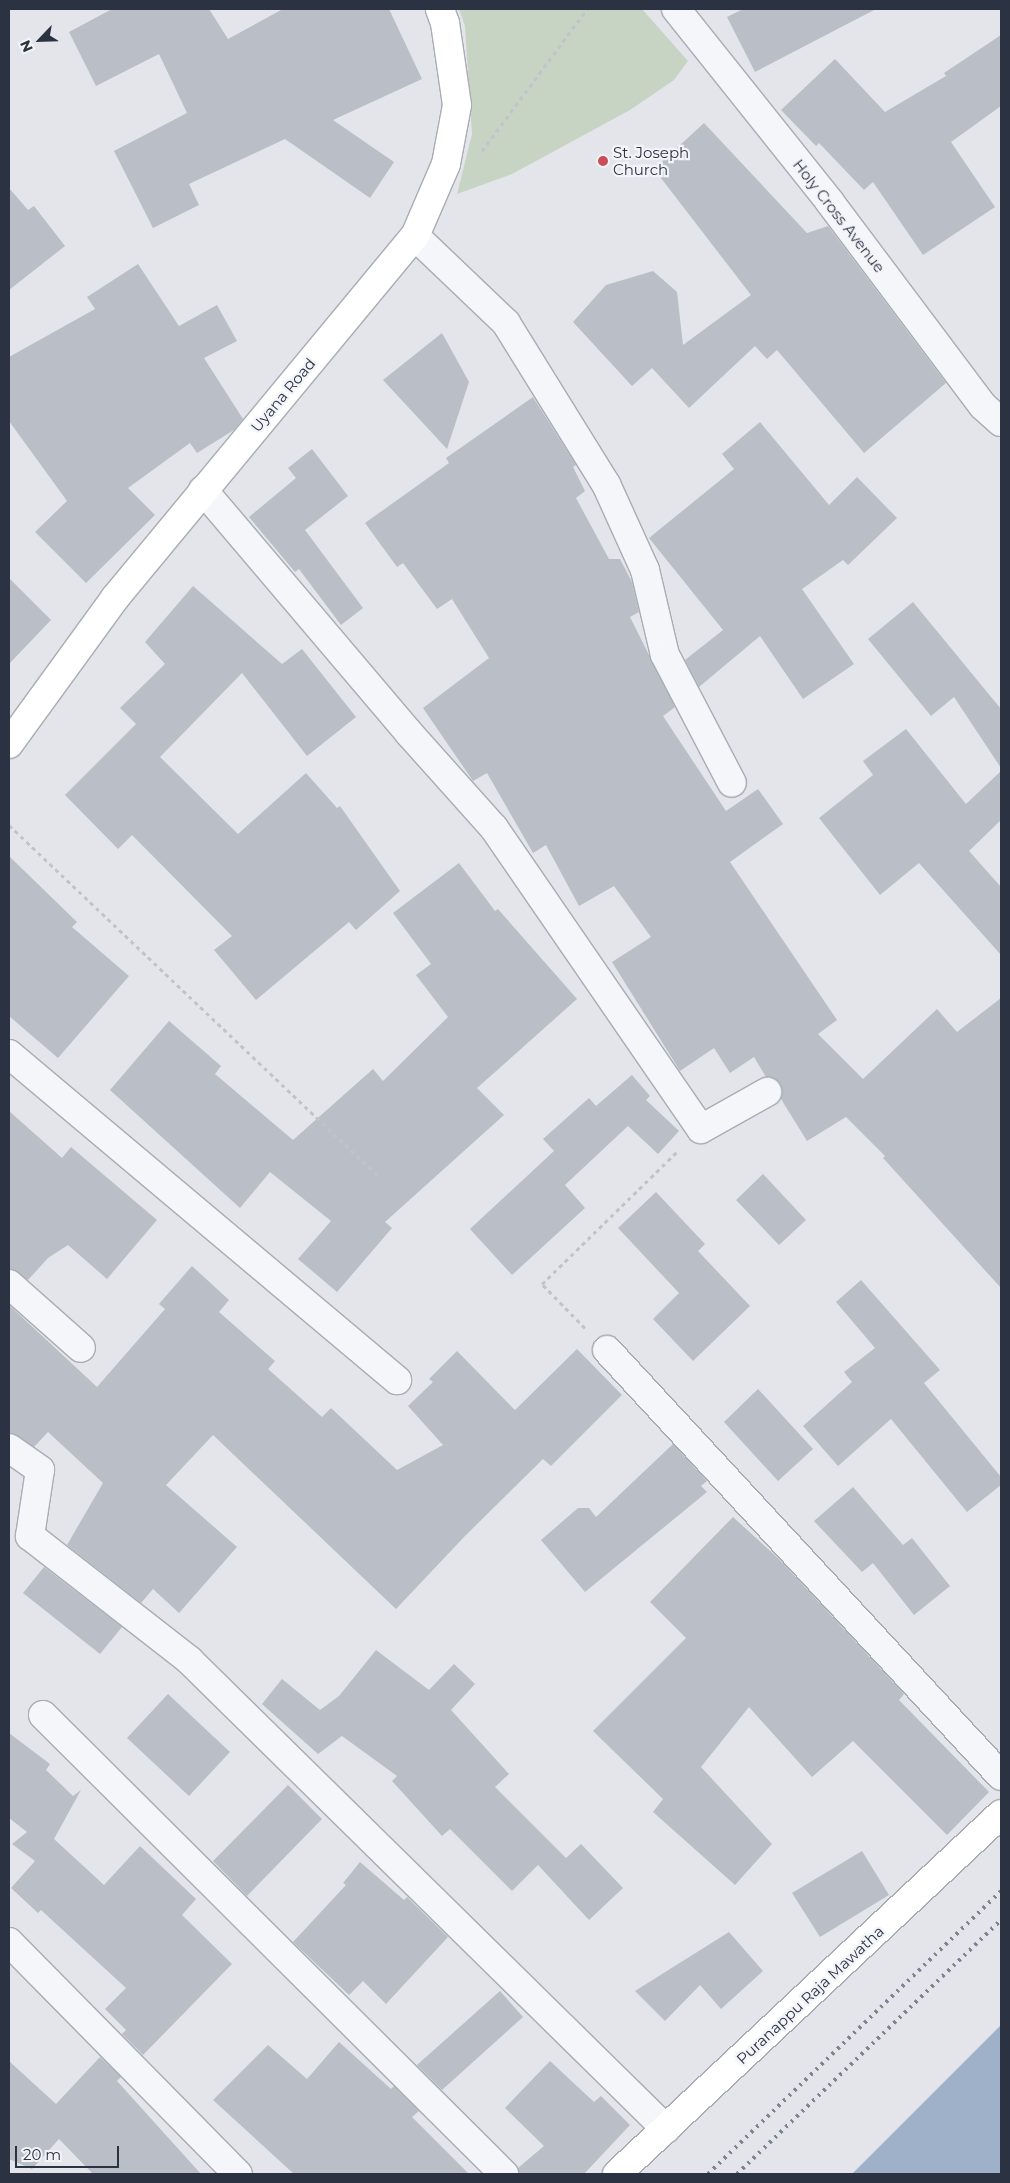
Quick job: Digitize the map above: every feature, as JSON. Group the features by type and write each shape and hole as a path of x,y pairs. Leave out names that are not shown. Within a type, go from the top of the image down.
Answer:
{"street":[{"name":"Uyana Road","path":"12,733 115,598 415,236 446,164 457,105 445,23 440,9"},
{"name":"Holy Cross Avenue","path":"676,9 829,201 983,406 1001,422"},
{"path":"415,236 506,323 606,484 645,570 665,655 732,783"},
{"path":"203,490 409,733 494,828 701,1128 767,1092"},
{"path":"9,1054 397,1380"},
{"path":"9,1284 81,1348"},
{"path":"607,1350 1001,1776"},
{"path":"9,1448 40,1470 30,1536 189,1660 666,2129"},
{"path":"43,1716 504,2174"},
{"name":"Puranappu Raja Mawatha","path":"617,2174 1001,1814"},
{"path":"9,1942 238,2174"}],"path":[{"path":"9,825 377,1175"},
{"path":"607,1350 542,1284 701,1128"}],"green space":[{"path":"459,9 642,9 688,61 674,80 630,110 512,174 457,194 472,134 465,26"}],"water":[{"path":"1001,2025 1001,2174 852,2174"}],"building":[{"path":"112,9 209,9 228,39 283,9 389,9 422,79 333,120 394,162 370,198 285,139 189,184 199,205 153,228 114,151 187,113 159,54 96,86 69,32"},
{"path":"743,9 876,9 755,72 727,17"},
{"path":"1001,35 1001,106 951,142 995,207 923,255 873,182 864,190 819,143 816,146 781,110 835,59 885,112 946,76 944,73"},
{"path":"704,123 807,233 828,226 946,383 864,453 777,350 767,359 755,346 689,408 652,368 632,386 573,322 606,285 653,271 677,292 683,345 751,295 654,169"},
{"path":"9,188 28,210 34,206 65,246 9,290"},
{"path":"138,264 179,326 217,305 237,341 204,358 243,419 234,430 197,453 190,443 128,488 155,515 86,583 35,532 67,501 9,421 9,357 95,309 87,297"},
{"path":"442,333 469,382 447,449 383,380"},
{"path":"533,397 576,465 573,467 585,491 576,498 609,559 620,559 632,582 639,612 630,617 675,707 663,716 726,811 758,789 783,824 730,862 837,1020 818,1034 863,1079 937,1009 957,1032 1001,998 1001,1288 883,1158 885,1156 846,1117 807,1141 781,1099 780,1084 766,1077 754,1057 730,1073 714,1048 680,1071 612,962 651,937 614,886 579,906 546,845 533,853 487,773 473,781 423,708 489,658 452,599 437,609 403,563 397,567 365,523 449,463 446,458"},
{"path":"760,422 829,505 857,477 897,518 848,565 843,560 802,589 854,664 803,699 760,636 699,687 685,660 723,630 649,538 734,469 722,454"},
{"path":"312,449 348,496 305,530 363,608 341,625 299,569 295,572 249,517 296,478 288,468"},
{"path":"9,578 51,620 9,664"},
{"path":"193,586 282,664 302,649 356,717 307,756 242,673 160,757 238,834 306,773 337,808 340,806 400,891 356,930 349,922 256,1000 214,950 232,936 132,835 118,849 65,795 136,724 120,708 165,664 145,642"},
{"path":"913,602 1001,709 1001,768 954,697 931,716 868,639"},
{"path":"906,729 966,804 1001,771 1001,820 969,851 1001,887 1001,955 919,863 880,895 819,818 873,775 863,761"},
{"path":"9,856 77,922 72,927 129,976 58,1058 9,1016"},
{"path":"459,863 495,911 498,909 577,999 477,1088 504,1115 385,1222 392,1228 337,1292 298,1259 331,1221 270,1172 240,1208 110,1090 169,1021 221,1066 215,1074 293,1140 373,1069 383,1081 448,1017 416,975 431,964 393,913"},
{"path":"632,1075 650,1096 646,1100 679,1131 658,1154 628,1126 565,1185 585,1208 512,1275 470,1229 554,1151 543,1139 589,1098 596,1106"},
{"path":"9,1111 62,1158 71,1147 157,1220 107,1279 68,1245 48,1258 28,1280 9,1269"},
{"path":"763,1174 806,1220 779,1245 736,1200"},
{"path":"656,1192 705,1244 698,1251 750,1306 693,1361 653,1319 679,1293 618,1228"},
{"path":"192,1266 229,1300 219,1312 275,1361 268,1369 322,1417 331,1408 397,1470 443,1445 408,1406 433,1382 429,1379 457,1351 515,1410 577,1349 622,1395 551,1466 543,1459 465,1536 396,1609 213,1435 166,1485 237,1547 179,1613 153,1589 141,1603 67,1545 103,1483 48,1432 34,1447 9,1433 9,1305 97,1387 165,1309 159,1304"},
{"path":"861,1280 940,1370 924,1383 1001,1477 1001,1485 967,1512 891,1419 838,1466 803,1426 852,1382 844,1372 875,1348 836,1302"},
{"path":"758,1389 813,1449 778,1481 724,1422"},
{"path":"673,1444 707,1481 701,1486 707,1492 585,1592 541,1540 578,1508 589,1508 596,1517"},
{"path":"853,1487 903,1545 912,1538 950,1586 914,1615 873,1563 862,1572 814,1521"},
{"path":"733,1517 779,1559 904,1694 899,1700 989,1792 947,1835 853,1741 812,1777 749,1707 701,1767 772,1844 735,1885 653,1812 663,1799 593,1731 686,1638 650,1602"},
{"path":"44,1567 122,1627 100,1654 23,1593"},
{"path":"376,1650 429,1690 454,1664 475,1684 451,1710 509,1774 495,1787 566,1858 581,1844 623,1888 589,1920 538,1865 512,1891 450,1829 442,1836 392,1781 397,1776 342,1736 318,1754 262,1704 282,1679 320,1710 339,1696"},
{"path":"168,1694 230,1752 189,1796 127,1738"},
{"path":"9,1733 50,1764 46,1770 73,1796 81,1790 54,1839 104,1885 140,1846 196,1899 182,1915 232,1964 143,2055 122,2034 126,2030 105,2009 126,1988 41,1910 38,1913 11,1888 35,1861 12,1844 27,1832 9,1818"},
{"path":"288,1785 322,1819 247,1896 213,1861"},
{"path":"862,1851 889,1895 820,1937 792,1893"},
{"path":"360,1862 404,1900 407,1897 448,1937 386,2004 363,1981 349,1995 293,1942 346,1885 343,1883"},
{"path":"729,1932 763,1971 721,2009 700,1985 665,2021 635,1991"},
{"path":"500,1991 523,2017 442,2090 417,2065"},
{"path":"339,2042 391,2089 394,2086 419,2111 412,2117 469,2174 294,2174 213,2100 268,2045 307,2079"},
{"path":"100,2057 121,2077 117,2081 201,2174 93,2174 59,2139 32,2169 9,2159 9,2061 56,2104"},
{"path":"550,2061 594,2102 601,2096 630,2125 584,2174 519,2174 518,2168 544,2146 505,2108"}],"railway":[{"path":"708,2174 1001,1891"},
{"path":"737,2174 1001,1920"}],"place":[{"name":"St. Joseph Church","path":"603,161"}]}
